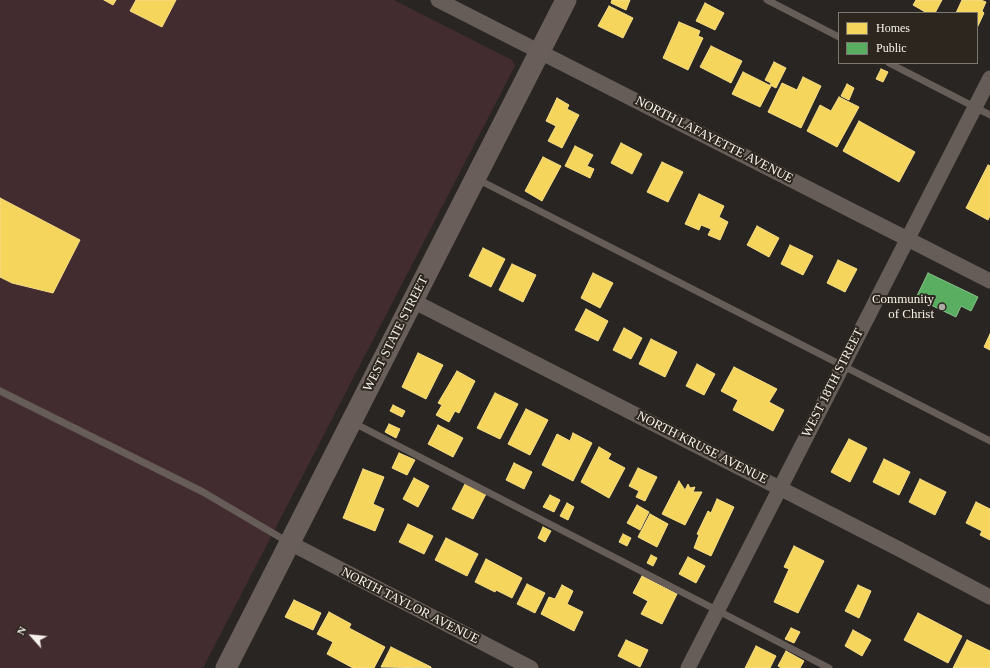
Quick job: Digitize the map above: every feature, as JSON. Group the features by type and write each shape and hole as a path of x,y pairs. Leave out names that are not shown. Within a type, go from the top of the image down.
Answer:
{"street":[{"name":"NORTH LAFAYETTE AVENUE","path":"438,0 990,281"},
{"name":"WEST STATE STREET","path":"226,668 566,0"},
{"name":"WEST 18TH STREET","path":"688,668 990,78"},
{"name":"NORTH KRUSE AVENUE","path":"413,300 898,548 990,597"},
{"name":"NORTH TAYLOR AVENUE","path":"290,543 531,668"}],"lane":[{"path":"767,0 838,36"},
{"path":"891,64 990,115"},
{"path":"475,178 990,441"},
{"path":"0,391 203,492 290,543"},
{"path":"352,422 829,668"}],"shaded area":[{"path":"0,0 394,0 512,60 515,66 203,668 0,668"}],"building: Homes":[{"path":"104,0 116,0 113,5"},
{"path":"136,0 176,0 162,27 130,11"},
{"path":"612,0 630,0 626,10 611,3"},
{"path":"916,0 942,0 936,12 925,12 913,5"},
{"path":"962,0 981,0 986,2 982,11 984,13 978,26 978,12 956,12"},
{"path":"705,3 724,13 715,30 696,21"},
{"path":"609,6 633,18 623,38 598,26"},
{"path":"679,22 700,31 698,36 703,38 688,70 663,58"},
{"path":"711,46 742,61 731,83 700,67"},
{"path":"774,62 786,68 776,88 765,80"},
{"path":"881,69 888,72 883,82 876,79"},
{"path":"743,72 771,86 760,107 732,94"},
{"path":"803,77 821,86 801,128 768,112 782,83 797,90"},
{"path":"847,84 854,88 849,100 841,96"},
{"path":"839,97 859,107 837,147 807,131 820,105 831,111"},
{"path":"557,98 569,105 567,109 579,115 562,148 548,141 556,126 546,121"},
{"path":"859,121 915,152 899,182 843,151"},
{"path":"621,143 642,154 632,174 611,163"},
{"path":"575,146 593,155 587,166 594,169 590,178 565,166"},
{"path":"543,157 561,166 542,201 525,191"},
{"path":"662,162 683,172 668,202 647,192"},
{"path":"988,165 990,166 990,216 988,220 966,208"},
{"path":"699,194 724,206 719,217 728,222 720,240 708,235 711,229 701,225 699,230 685,224"},
{"path":"0,198 80,240 53,293 12,283 0,277"},
{"path":"757,226 779,238 769,257 747,245"},
{"path":"790,245 813,256 803,275 781,264"},
{"path":"483,248 505,259 491,287 469,276"},
{"path":"838,260 857,269 845,292 827,283"},
{"path":"512,264 536,275 523,302 499,290"},
{"path":"593,273 613,283 600,308 581,298"},
{"path":"586,309 608,321 598,341 575,330"},
{"path":"624,328 642,338 631,359 613,350"},
{"path":"990,334 990,350 984,347"},
{"path":"651,339 677,352 665,377 639,364"},
{"path":"418,353 443,365 426,399 402,387"},
{"path":"697,364 715,374 704,395 686,386"},
{"path":"734,367 777,389 769,402 784,410 773,431 733,410 738,400 721,391"},
{"path":"457,371 475,381 459,413 455,411 449,422 436,415 442,405 438,403"},
{"path":"495,393 518,404 500,439 477,428"},
{"path":"393,405 405,411 402,417 390,411"},
{"path":"526,409 548,420 530,455 508,444"},
{"path":"389,424 400,429 396,438 385,432"},
{"path":"438,425 463,438 453,457 428,444"},
{"path":"573,433 592,443 573,481 542,465 557,434 570,441"},
{"path":"849,439 867,448 850,482 831,472"},
{"path":"599,447 611,454 608,459 625,468 609,498 581,482"},
{"path":"399,453 415,460 407,475 392,468"},
{"path":"884,459 910,472 899,495 873,482"},
{"path":"514,463 532,472 524,489 506,480"},
{"path":"638,468 657,477 645,501 636,497 639,491 629,486"},
{"path":"363,469 384,477 373,504 384,509 375,531 343,518"},
{"path":"414,478 429,486 418,507 403,499"},
{"path":"920,479 946,492 935,515 909,502"},
{"path":"679,481 685,490 688,484 690,488 695,487 693,492 702,492 685,525 662,514"},
{"path":"465,484 486,494 473,519 452,509"},
{"path":"550,495 560,500 554,512 543,507"},
{"path":"717,499 734,507 711,556 694,548 699,535 697,534 708,511 711,513"},
{"path":"976,502 990,509 990,540 980,535 982,531 966,523"},
{"path":"567,503 574,507 568,520 560,516"},
{"path":"637,505 649,512 640,530 627,523"},
{"path":"650,514 668,524 657,547 638,537"},
{"path":"408,524 433,536 424,554 399,542"},
{"path":"543,527 551,531 545,542 538,538"},
{"path":"623,534 631,538 627,546 619,542"},
{"path":"446,538 478,554 467,576 435,560"},
{"path":"794,546 824,561 798,613 774,602 789,569 784,567"},
{"path":"651,555 657,558 653,566 647,563"},
{"path":"688,557 705,566 696,583 679,574"},
{"path":"486,559 522,578 512,598 496,590 495,592 475,582"},
{"path":"642,576 677,594 662,624 641,614 648,601 633,593"},
{"path":"527,584 545,593 535,613 517,604"},
{"path":"562,585 573,591 567,604 583,612 574,631 541,614 549,597 555,599"},
{"path":"858,585 871,591 859,618 845,611"},
{"path":"294,600 321,613 313,630 285,617"},
{"path":"329,612 351,624 349,628 385,647 374,668 353,668 327,654 333,642 317,634"},
{"path":"918,613 962,636 948,663 904,640"},
{"path":"791,628 800,632 794,643 785,639"},
{"path":"853,630 871,640 862,656 845,646"},
{"path":"626,640 648,650 640,667 618,656"},
{"path":"967,640 990,651 990,668 953,668"},
{"path":"756,646 776,656 770,668 745,668"},
{"path":"391,647 431,667 431,668 381,667"},
{"path":"786,651 804,661 800,668 781,668 778,666"}],"building: Public":[{"path":"928,273 978,297 971,311 961,306 956,317 916,298"}],"place":[{"name":"Community of Christ","path":"942,307"}]}
